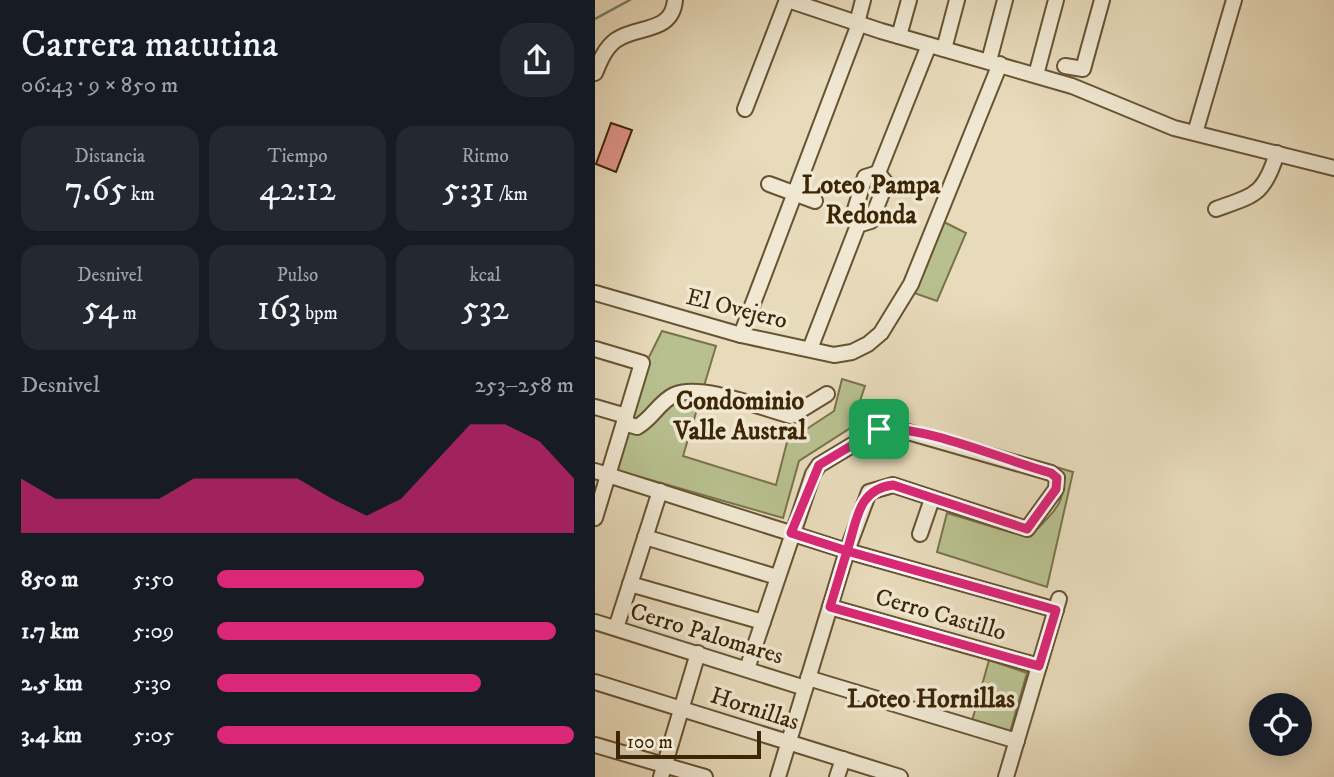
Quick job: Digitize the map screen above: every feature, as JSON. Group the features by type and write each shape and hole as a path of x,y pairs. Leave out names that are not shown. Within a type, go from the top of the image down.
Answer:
{"street":[{"path":"595,73 614,42 662,24 672,14 675,0"},
{"path":"745,109 787,0 858,24 1035,75 1195,133 1334,168"},
{"path":"741,335 858,24 863,0"},
{"path":"899,36 909,0"},
{"path":"858,225 853,216 865,177 878,173 957,0"},
{"path":"995,63 1005,0"},
{"path":"1035,75 1056,0"},
{"path":"1065,66 1083,69 1102,0"},
{"path":"1195,133 1234,0"},
{"name":"El Ovejero","path":"595,293 741,335 834,355 852,352 869,344 881,332 911,285 995,63"},
{"path":"1216,209 1262,189 1269,178 1277,153"},
{"path":"858,225 871,221 880,202 886,183 878,173"},
{"path":"769,184 815,201"},
{"path":"810,349 858,225"},
{"path":"595,349 642,363 625,419 601,473 595,518"},
{"path":"595,407 637,427 646,422 666,400 687,392 708,394 791,416 827,394"},
{"path":"747,669 791,533 819,465 879,429 894,428 1051,473 1057,478 1056,489 1027,529 893,485 869,492 847,551 778,777"},
{"path":"601,473 847,551 1057,605 1006,777"},
{"path":"616,628 660,491"},
{"path":"920,534 932,499"},
{"path":"645,537 777,577"},
{"path":"630,584 763,622"},
{"name":"Cerro Castillo","path":"830,607 1039,666"},
{"name":"Cerro Palomares","path":"595,622 747,669 1017,741"},
{"path":"663,771 698,653"},
{"name":"Hornillas","path":"595,682 900,777"},
{"path":"595,745 663,771 705,777"},
{"path":"837,777 843,759"}],"green space":[{"path":"938,219 966,233 937,301 911,292"},
{"path":"662,331 716,346 683,456 776,485 787,442 834,411 842,379 865,386 857,410 869,416 799,461 783,518 616,470 648,359"},
{"path":"1056,467 1073,472 1047,587 937,552 947,513 1013,533 1033,534 1054,511 1062,496 1061,478"},
{"path":"989,660 1027,673 1010,732 972,721"}],"building":[{"path":"611,123 632,130 616,172 596,164"}],"waterway":[{"path":"595,19 630,0"}],"district":[{"name":"Loteo Pampa Redonda","path":"871,199"},
{"name":"Condominio Valle Austral","path":"740,415"},
{"name":"Loteo Hornillas","path":"931,698"}],"route":[{"path":"879,429 819,465 813,474 791,533 847,551 830,607 1039,666 1056,610 847,551 863,503 869,492 880,486 893,485 1027,529 1056,489 1057,478 1051,473 941,440 894,428 879,429"}]}
